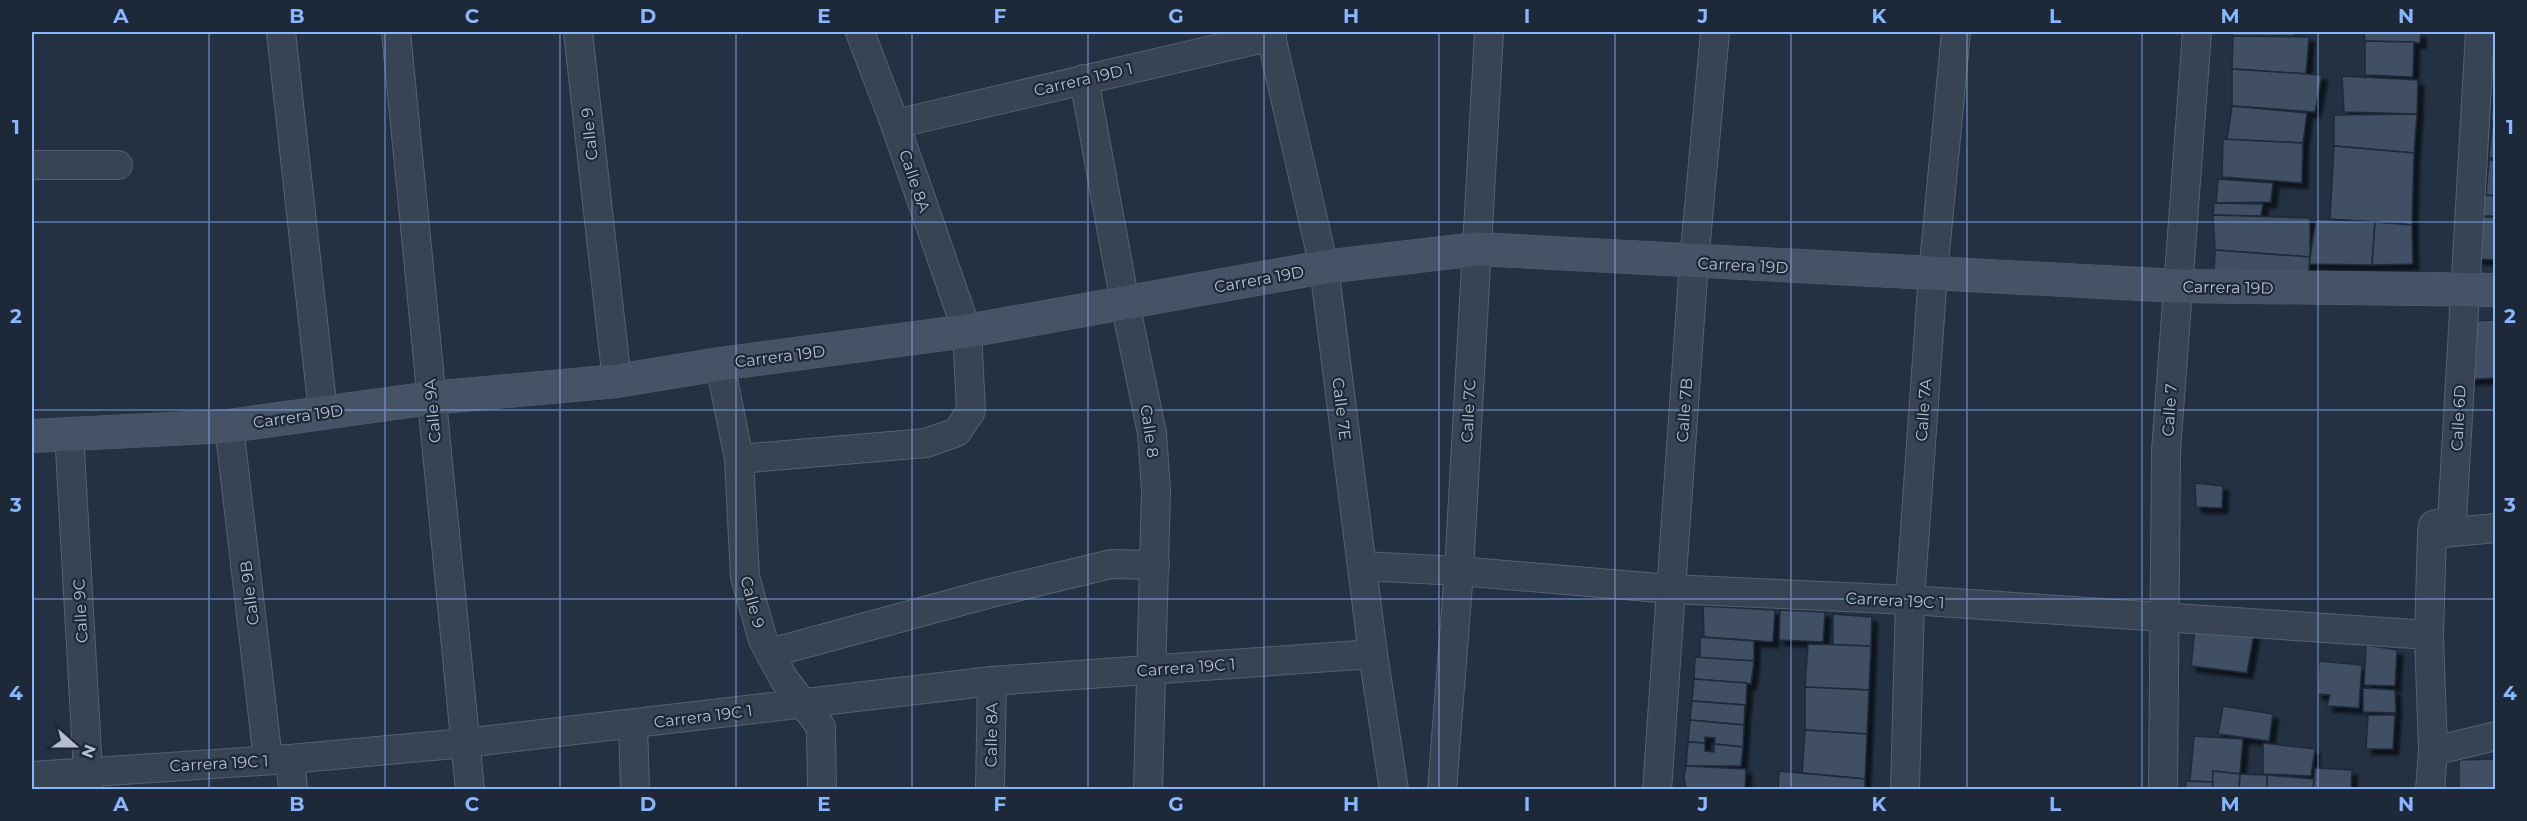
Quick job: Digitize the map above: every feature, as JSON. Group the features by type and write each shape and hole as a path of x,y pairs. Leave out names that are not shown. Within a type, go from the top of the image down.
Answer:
{"street":[{"path":"281,32 323,412"},
{"name":"Calle 9A","path":"396,32 470,789"},
{"name":"Calle 9","path":"578,32 617,381"},
{"name":"Calle 8A","path":"739,459 926,443 957,432 971,411 967,331 895,124 860,32"},
{"name":"Calle 7C","path":"1442,789 1459,571 1489,32"},
{"name":"Calle 7B","path":"1657,789 1694,262 1714,32"},
{"name":"Calle 7A","path":"1905,789 1910,600 1933,274 1956,32"},
{"name":"Calle 7","path":"2163,789 2166,451 2197,32"},
{"name":"Calle 6D","path":"2432,534 2433,525 2452,521 2481,290 2480,32"},
{"name":"Carrera 19D 1","path":"895,124 1271,34"},
{"name":"Calle 7E","path":"1271,34 1324,267 1373,654 1394,789"},
{"name":"Calle 8","path":"1084,79 1125,303 1152,433 1156,491 1148,789"},
{"path":"32,165 118,165"},
{"name":"Carrera 19D","path":"32,436 69,432 229,426 431,398 617,381 720,364 967,331 1324,267 1477,249 2178,286 2481,290"},
{"name":"Calle 9","path":"720,364 739,459 745,578 770,653 784,679 821,727 822,789"},
{"name":"Calle 9B","path":"229,426 279,760 293,789"},
{"name":"Calle 9C","path":"69,432 89,780"},
{"path":"2430,789 2433,750 2429,636 2432,534 2496,528"},
{"path":"770,653 991,593 1111,564 1155,565"},
{"name":"Carrera 19C 1","path":"1362,566 1459,571 1671,589 1910,600 2429,636"},
{"name":"Carrera 19C 1","path":"32,776 89,780 465,743 992,681 1373,654"},
{"name":"Calle 8A","path":"990,789 992,681"},
{"path":"633,724 635,789"},
{"path":"2433,750 2496,736"}],"building":[{"path":"2233,32 2294,32 2294,36 2233,36"},
{"path":"2364,32 2421,32 2420,43 2365,41"},
{"path":"2233,36 2309,37 2306,74 2232,69"},
{"path":"2365,41 2414,42 2413,77 2365,75"},
{"path":"2232,69 2322,75 2315,112 2232,106"},
{"path":"2342,76 2418,80 2417,114 2344,112"},
{"path":"2494,85 2496,86 2496,122 2491,121"},
{"path":"2232,106 2307,113 2303,143 2227,140"},
{"path":"2417,114 2414,153 2334,146 2334,115"},
{"path":"2492,124 2496,124 2496,158 2489,158"},
{"path":"2223,139 2303,143 2302,183 2222,177"},
{"path":"2334,146 2414,153 2412,225 2330,219"},
{"path":"2489,160 2496,160 2496,196 2486,195"},
{"path":"2218,179 2273,183 2271,202 2216,203"},
{"path":"2484,195 2496,196 2496,216 2481,216"},
{"path":"2214,203 2263,204 2261,216 2213,215"},
{"path":"2213,215 2310,218 2310,257 2215,250"},
{"path":"2476,217 2496,217 2496,260 2476,259"},
{"path":"2316,219 2375,222 2372,265 2309,264"},
{"path":"2375,222 2412,225 2413,264 2372,265"},
{"path":"2215,250 2310,257 2308,276 2214,274"},
{"path":"2496,320 2496,378 2463,380 2471,321"},
{"path":"2195,483 2223,486 2222,508 2196,507"},
{"path":"1703,606 1775,610 1773,642 1704,637"},
{"path":"1780,610 1825,612 1823,642 1779,640"},
{"path":"1833,614 1872,617 1871,646 1833,645"},
{"path":"2195,628 2254,634 2247,673 2191,666"},
{"path":"1700,637 1754,641 1754,661 1700,658"},
{"path":"1808,644 1871,646 1869,690 1805,687"},
{"path":"2366,645 2397,650 2395,686 2364,685"},
{"path":"1695,657 1754,661 1751,684 1694,679"},
{"path":"2319,661 2362,665 2359,708 2327,706 2330,695 2317,694"},
{"path":"1694,679 1747,683 1746,705 1692,701"},
{"path":"1805,687 1869,690 1867,734 1805,730"},
{"path":"2363,688 2395,690 2396,713 2363,712"},
{"path":"1692,701 1745,705 1744,725 1690,720"},
{"path":"2223,706 2273,714 2269,741 2218,734"},
{"path":"2368,715 2395,715 2393,749 2366,749"},
{"path":"1690,720 1744,725 1743,747 1714,744 1715,738 1705,737 1705,743 1688,742"},
{"path":"1805,730 1867,734 1865,779 1802,773"},
{"path":"2194,736 2243,739 2240,774 2213,771 2213,782 2190,781"},
{"path":"1688,742 1705,743 1705,751 1714,752 1714,744 1743,747 1741,766 1686,766"},
{"path":"2263,743 2315,749 2311,776 2263,774"},
{"path":"2496,759 2496,790 2459,790 2459,760"},
{"path":"1686,766 1746,769 1745,790 1686,790 1684,778"},
{"path":"2315,768 2352,770 2351,790 2313,790"},
{"path":"1779,771 1865,779 1865,790 1778,790"},
{"path":"2213,771 2240,774 2239,790 2212,790"},
{"path":"2240,774 2267,775 2267,790 2239,790"},
{"path":"2267,775 2314,779 2313,790 2267,790"},
{"path":"2186,781 2213,782 2212,790 2185,790"}]}
